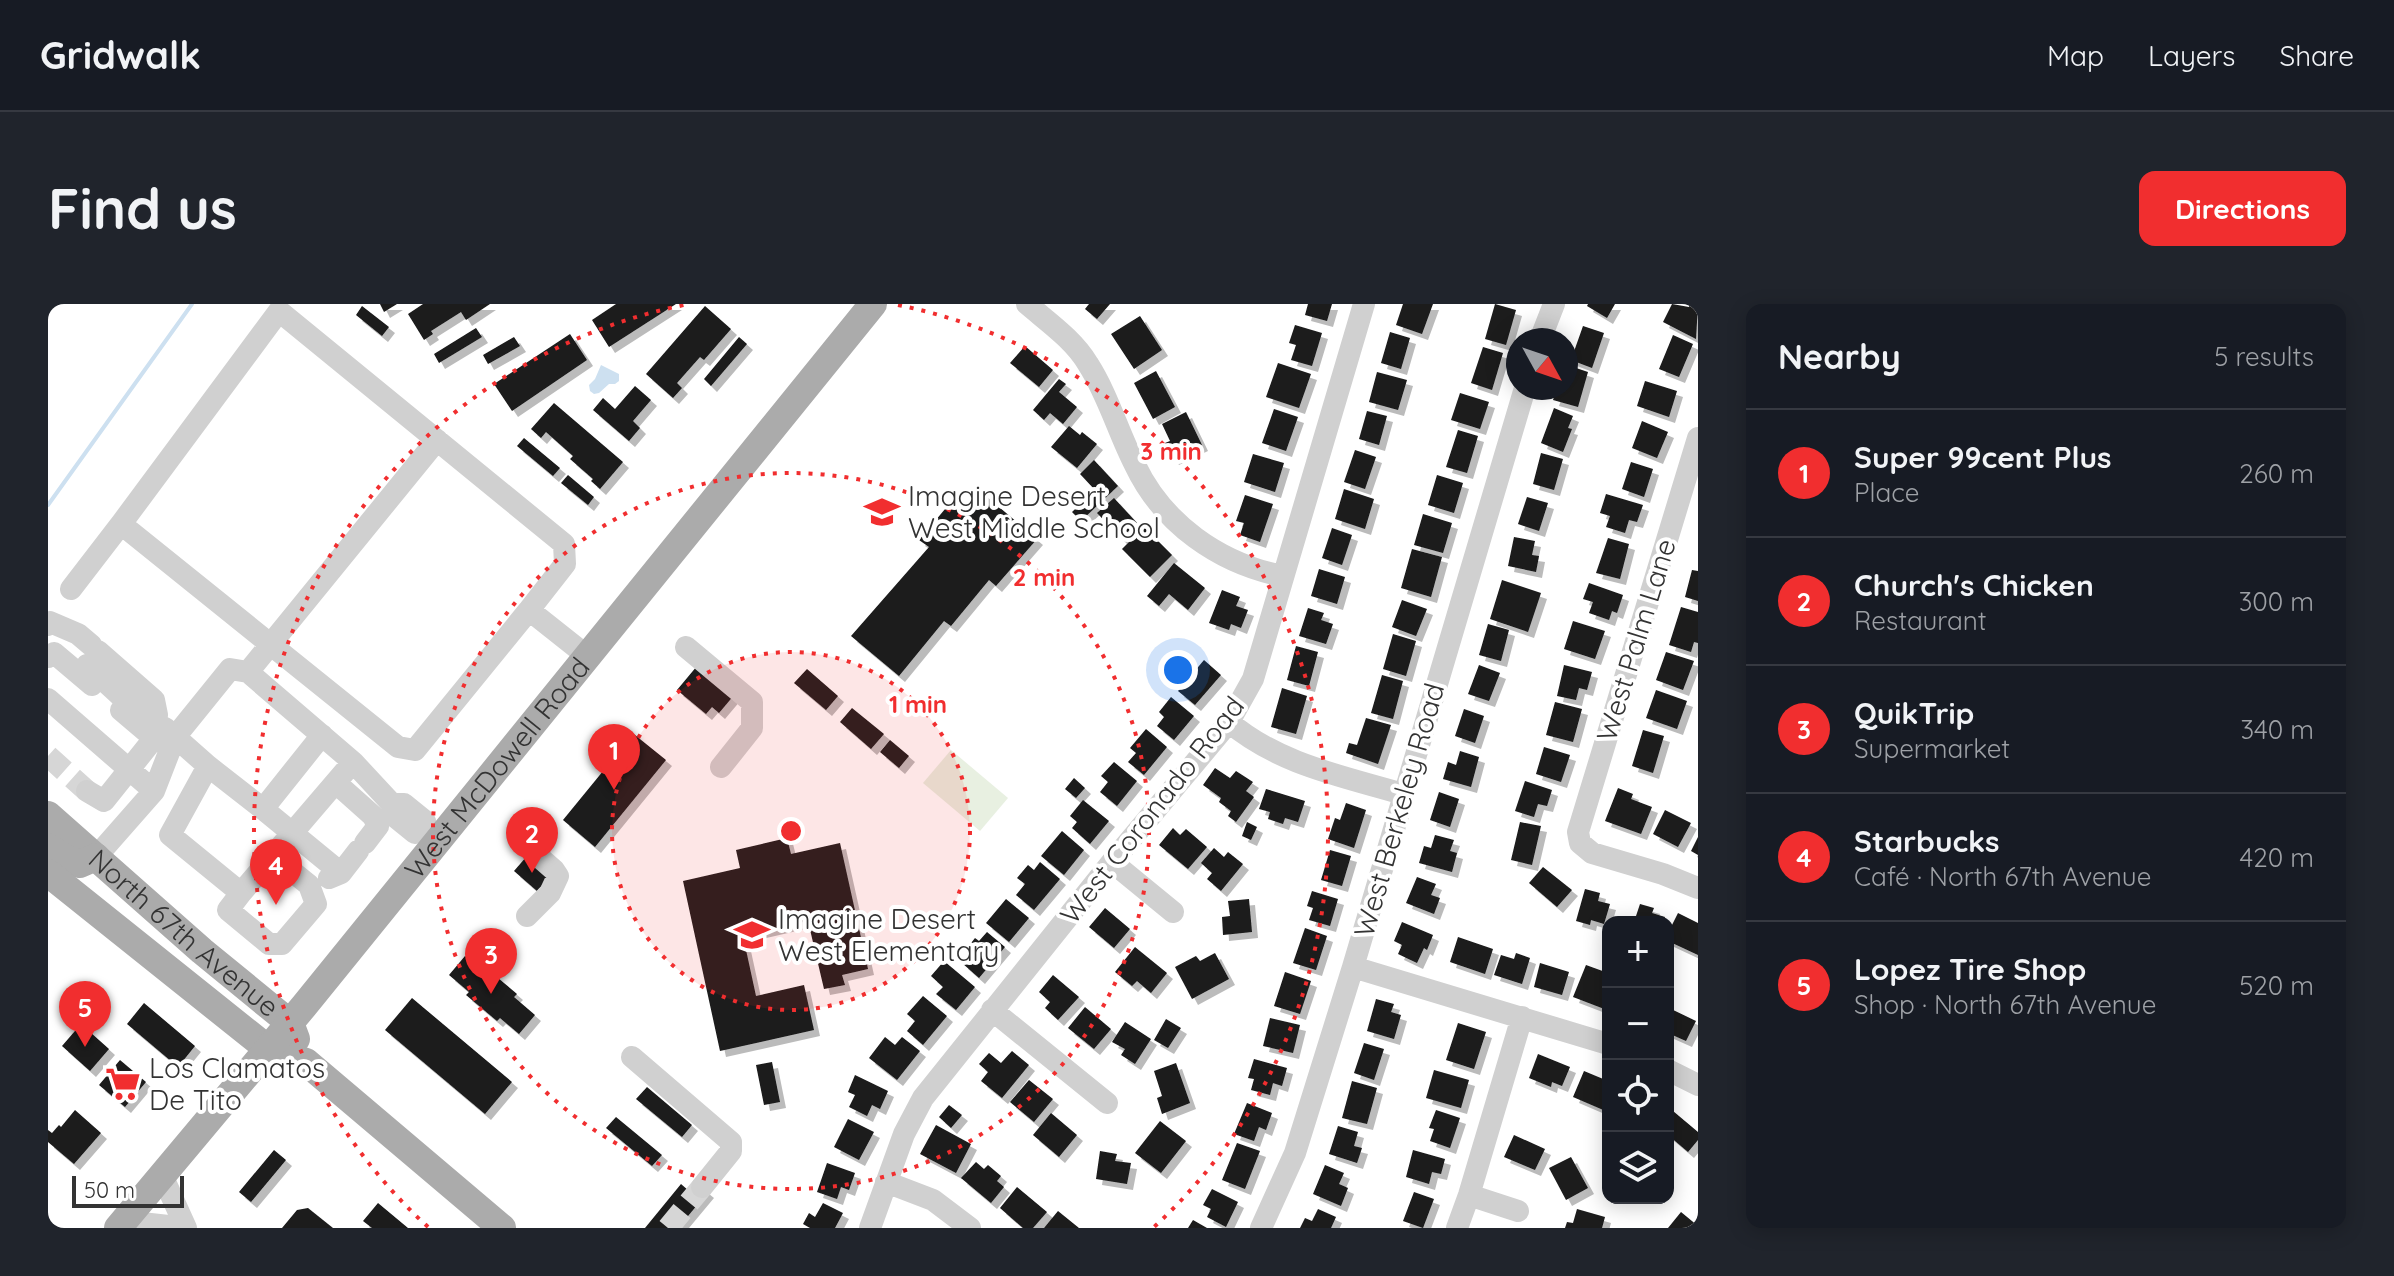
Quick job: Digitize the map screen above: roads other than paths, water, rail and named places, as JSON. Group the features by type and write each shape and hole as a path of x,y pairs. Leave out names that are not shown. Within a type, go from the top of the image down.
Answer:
{"main road":[{"name":"West McDowell Road","path":"121,1224 290,1023 433,835 587,656 873,304"},
{"name":"North 67th Avenue","path":"48,815 202,951 290,1023 306,1062"},
{"path":"48,847 80,864 96,857"},
{"name":"North 67th Avenue","path":"48,873 268,1049 306,1062 496,1226"}],"street":[{"name":"West Coronado Road","path":"870,1228 904,1134 923,1098 1229,722 1253,679 1364,304"},
{"path":"1545,328 1554,304"},
{"path":"1034,306 1087,361 1136,467 1163,508 1182,528 1211,549 1260,571 1282,576"},
{"path":"71,589 279,311 564,544 565,564 415,750 398,747 121,524"},
{"name":"West Berkeley Road","path":"1261,1228 1295,1153 1521,400"},
{"name":"West Palm Lane","path":"1698,438 1579,821 1580,843 1592,853 1698,888"},
{"path":"248,672 437,440"},
{"path":"529,610 587,656"},
{"path":"52,626 78,634 89,655 162,729"},
{"path":"686,647 752,702 752,728 721,767"},
{"path":"48,657 54,653 162,729 263,809 282,845 309,885 316,904 282,944 269,944 228,910 241,893 282,845 336,783 353,762"},
{"path":"87,791 104,801 162,729 230,669 248,672 353,762 392,804 404,804 425,821 433,835"},
{"path":"48,699 154,791"},
{"path":"1229,722 1255,743 1281,757 1403,794"},
{"path":"96,857 154,791 162,729"},
{"path":"263,809 322,735"},
{"path":"208,766 170,835 241,893"},
{"path":"282,845 341,873 378,826 373,816 336,783"},
{"path":"522,842 558,876 550,893 527,916"},
{"path":"1112,862 1173,912"},
{"path":"1353,967 1602,1042"},
{"path":"992,1010 1107,1103"},
{"path":"1457,1228 1522,1017"},
{"path":"632,1057 731,1142 731,1151 702,1187"},
{"path":"1674,1073 1698,1085"},
{"path":"121,1224 186,1228 162,1175"},
{"path":"886,1182 933,1200 970,1228"},
{"path":"1469,1195 1518,1211"}],"water":[{"path":"601,365 619,374 619,381 594,394 589,385"}],"waterway":[{"path":"48,505 192,304"}],"tunnel":[{"path":"48,756 87,791"},
{"path":"668,1228 702,1187"}],"place":[{"name":"Imagine Desert West Middle School","path":"882,512"},
{"name":"Super 99cent Plus","path":"614,790"},
{"name":"Church's Chicken","path":"532,873"},
{"name":"Starbucks","path":"276,905"},
{"name":"Imagine Desert West Elementary","path":"752,935"},
{"name":"QuikTrip","path":"491,994"},
{"name":"Lopez Tire Shop","path":"85,1047"},
{"name":"Los Clamatos De Tito","path":"123,1084"}]}
